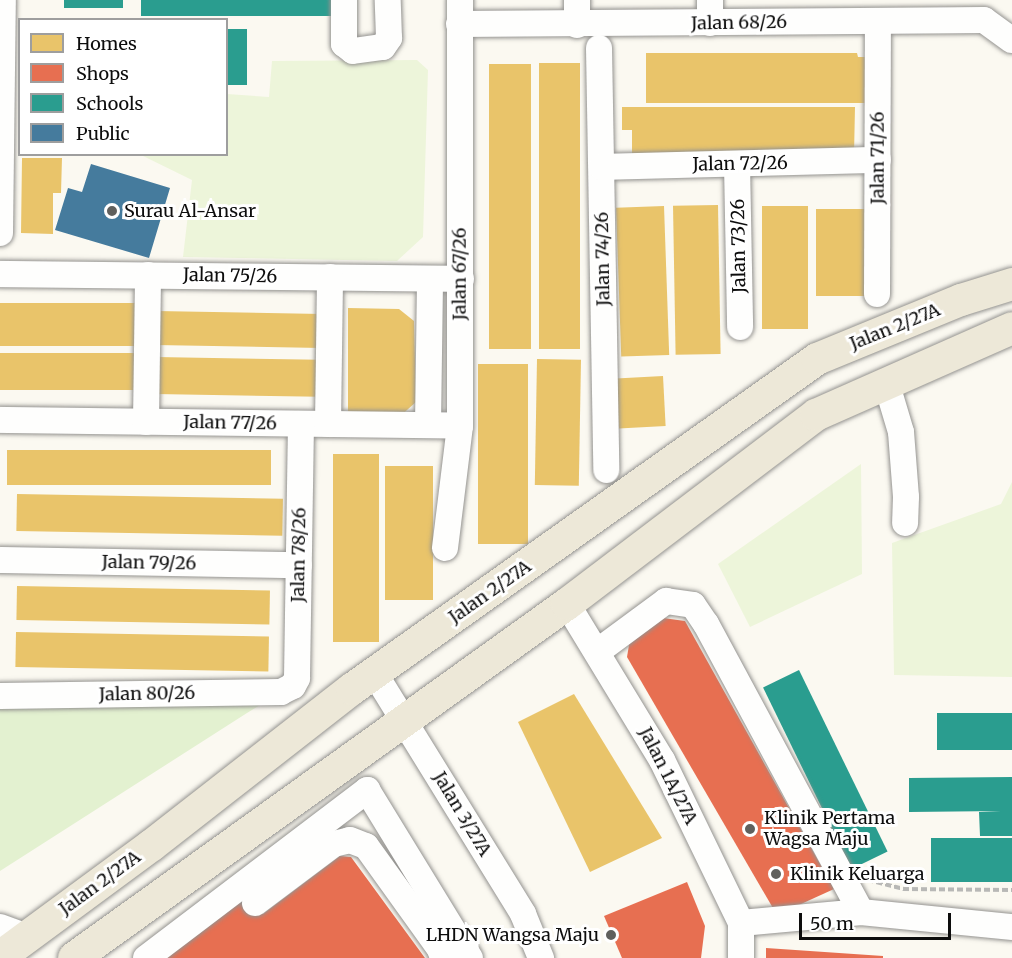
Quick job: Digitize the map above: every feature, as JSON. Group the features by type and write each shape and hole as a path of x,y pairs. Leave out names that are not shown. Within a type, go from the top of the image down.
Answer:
{"main road":[{"name":"Jalan 2/27A","path":"0,957 14,932 378,680 817,359 961,300 1012,284"},
{"path":"74,958 567,604 816,415 891,395 1012,328"}],"street":[{"path":"0,233 3,0"},
{"path":"344,0 344,44 352,51 383,47 389,38 388,0"},
{"path":"577,0 577,25"},
{"name":"Jalan 68/26","path":"459,12 577,25 710,12 878,21 984,20 1012,40"},
{"name":"Jalan 67/26","path":"444,548 460,426 459,12"},
{"name":"Jalan 71/26","path":"877,294 878,21"},
{"name":"Jalan 74/26","path":"599,48 606,470"},
{"name":"Jalan 72/26","path":"602,167 878,160"},
{"name":"Jalan 73/26","path":"737,164 740,327"},
{"name":"Jalan 75/26","path":"0,274 460,279"},
{"path":"146,422 148,275"},
{"path":"328,424 330,278"},
{"path":"428,425 430,279"},
{"path":"891,395 901,432 906,497 905,523"},
{"name":"Jalan 77/26","path":"0,420 460,426"},
{"name":"Jalan 78/26","path":"293,686 297,678 301,424"},
{"name":"Jalan 79/26","path":"0,560 298,565"},
{"path":"597,652 666,602 693,605 706,624 861,912"},
{"name":"Jalan 1A/27A","path":"567,604 662,760 741,922 741,958"},
{"name":"Jalan 3/27A","path":"378,680 522,914 541,958"},
{"name":"Jalan 80/26","path":"0,696 281,692 293,686"},
{"path":"146,958 367,790 470,958"},
{"path":"255,903 334,843 350,840 366,846 440,949 444,958"},
{"path":"741,922 861,912 1012,927"}],"path":[{"path":"865,879 903,890 1012,890"}],"green space":[{"path":"417,60 428,70 423,237 397,261 183,257 192,180 143,156 228,156 228,94 269,97 272,61"},
{"path":"861,464 862,574 750,627 718,564"},
{"path":"1012,482 1012,677 894,675 892,543 1001,504"},
{"path":"271,698 247,713 0,871 0,701"}],"building: Homes":[{"path":"646,53 857,53 858,57 872,57 872,103 646,103"},
{"path":"539,63 580,63 580,349 539,349"},
{"path":"489,64 531,64 531,349 489,349"},
{"path":"622,107 855,107 854,155 632,156 632,130 622,130"},
{"path":"22,158 62,158 61,193 53,193 53,234 21,233"},
{"path":"718,205 721,354 676,355 673,206"},
{"path":"664,206 669,355 621,357 616,208"},
{"path":"762,206 808,206 808,329 762,329"},
{"path":"816,209 866,209 866,296 816,296"},
{"path":"0,303 140,303 140,346 0,346"},
{"path":"348,308 399,309 414,321 416,402 398,418 348,419"},
{"path":"156,311 322,314 321,348 155,345"},
{"path":"0,353 139,353 139,390 0,390"},
{"path":"156,357 320,360 319,397 155,394"},
{"path":"537,359 581,360 579,486 535,485"},
{"path":"478,364 528,364 528,544 478,544"},
{"path":"663,376 666,426 619,428 616,378"},
{"path":"7,450 271,450 271,485 7,485"},
{"path":"333,454 379,454 379,642 333,642"},
{"path":"385,466 433,466 433,600 385,600"},
{"path":"17,494 283,499 282,536 16,531"},
{"path":"17,586 270,590 269,624 16,620"},
{"path":"16,632 269,636 268,671 15,667"},
{"path":"574,694 662,838 590,872 518,722"}],"building: Shops":[{"path":"663,618 685,621 834,889 777,915 627,657 630,639"},
{"path":"340,856 351,857 425,958 159,958 247,892 263,914"},
{"path":"687,882 705,926 701,958 622,958 604,916"},
{"path":"766,948 883,956 883,958 766,958"}],"building: Schools":[{"path":"64,0 123,0 123,8 64,8"},
{"path":"141,0 335,0 335,16 141,16"},
{"path":"228,29 247,29 247,85 228,85"},
{"path":"799,670 888,852 852,869 763,688"},
{"path":"937,713 1012,713 1012,750 937,750"},
{"path":"1012,777 1012,836 980,836 979,812 1001,811 909,812 909,778"},
{"path":"931,838 1012,838 1012,882 931,882"}],"building: Public":[{"name":"Surau Al-Ansar","path":"91,164 170,188 149,258 55,230 68,188 82,192"}],"place":[{"name":"Surau Al-Ansar","path":"112,211"},
{"name":"Klinik Pertama Wagsa Maju","path":"750,829"},
{"name":"Klinik Keluarga","path":"776,874"},
{"name":"LHDN Wangsa Maju","path":"611,935"}]}
